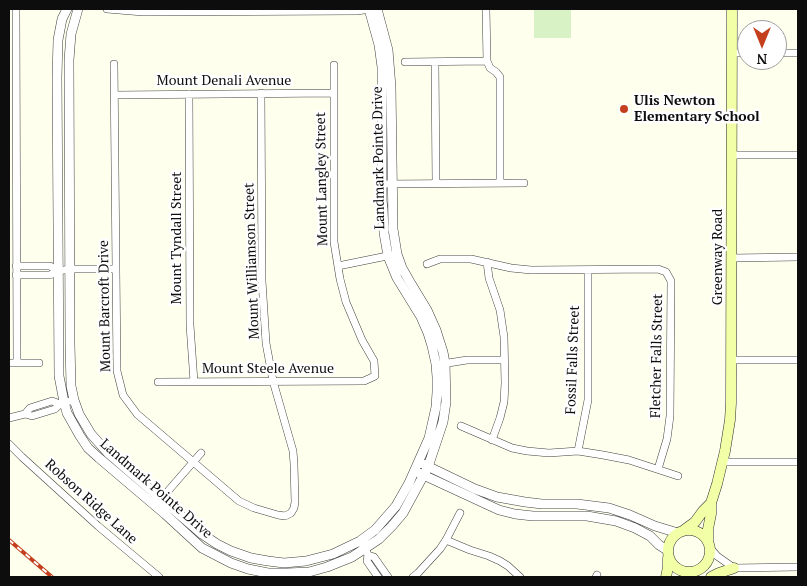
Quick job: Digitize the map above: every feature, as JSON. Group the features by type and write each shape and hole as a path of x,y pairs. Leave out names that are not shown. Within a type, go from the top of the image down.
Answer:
{"main road":[{"name":"Greenway Road","path":"709,545 708,529 711,503 723,462 730,420 732,9"},
{"name":"Greenway Road","path":"681,532 695,522 711,503"},
{"path":"666,577 668,566 667,554 668,543 672,537 681,532 691,530 704,536 709,545 710,556 703,568 697,572 685,575 671,564 667,554"},
{"path":"711,577 719,573 734,573"}],"street":[{"path":"16,9 16,275 13,363 39,363"},
{"name":"Landmark Pointe Drive","path":"67,9 62,19 58,40 59,376 62,403 88,448 202,548 231,563 268,573 309,572 337,564 352,557 379,539 403,513 426,471 437,442 444,415 446,402 441,364 421,317 397,278 388,256 383,228 382,67 379,45 369,9"},
{"name":"Landmark Pointe Drive","path":"78,9 73,21 69,44 70,374 74,400 79,414 91,434 108,453 202,534 231,551 268,562 284,563 306,561 364,548 375,530 396,506 429,438 434,420 443,352 427,310 410,282 397,254 393,229 390,62 377,9"},
{"path":"107,9 357,11 369,9"},
{"path":"486,9 486,62 500,77 500,183"},
{"path":"732,53 737,53"},
{"path":"405,62 486,62"},
{"path":"435,62 436,183"},
{"name":"Mount Barcroft Drive","path":"114,64 117,371 124,395 137,414 239,502 278,516 285,516 291,513"},
{"name":"Mount Langley Street","path":"334,65 334,242 346,302 362,340 374,361 375,376"},
{"name":"Mount Denali Avenue","path":"115,95 333,93"},
{"name":"Mount Tyndall Street","path":"189,94 190,325 194,382"},
{"name":"Mount Williamson Street","path":"261,94 262,281 266,343 273,381 293,451 295,502 291,513"},
{"path":"732,155 798,155"},
{"path":"382,184 524,183"},
{"path":"338,266 397,254"},
{"path":"732,258 798,257"},
{"path":"427,264 440,259 471,259 511,268 531,270 588,270"},
{"path":"487,262 489,278 500,310 504,337 504,402 492,440"},
{"path":"16,266 50,266 58,271"},
{"path":"16,275 50,275 58,271 70,269 116,269"},
{"name":"Fletcher Falls Street","path":"588,270 658,269 666,272 671,281 671,410 658,469"},
{"name":"Fossil Falls Street","path":"578,451 588,400 588,270"},
{"path":"441,364 467,360 504,360"},
{"path":"731,360 798,360"},
{"name":"Mount Steele Avenue","path":"158,382 364,381 375,376"},
{"path":"9,418 25,414 32,416 55,409 62,403 74,400"},
{"path":"462,426 512,448 549,452 578,451 629,460 678,476"},
{"name":"Robson Ridge Lane","path":"9,444 91,520 159,577"},
{"path":"156,506 201,453"},
{"path":"723,462 798,462"},
{"path":"416,467 497,497 542,504 577,504 609,508 655,526 681,532"},
{"path":"426,471 487,505 507,512 533,516 587,516 616,521 650,536 667,554"},
{"path":"413,577 432,558 446,540 460,512"},
{"path":"446,540 495,559 508,566 520,577"},
{"path":"709,545 734,573 798,567"},
{"path":"364,548 367,560 378,577"},
{"path":"364,548 374,557 388,577"}],"green space":[{"path":"534,9 571,9 571,38 534,38"}],"railway":[{"path":"9,540 52,577"}],"place":[{"name":"Ulis Newton Elementary School","path":"624,109"}]}
